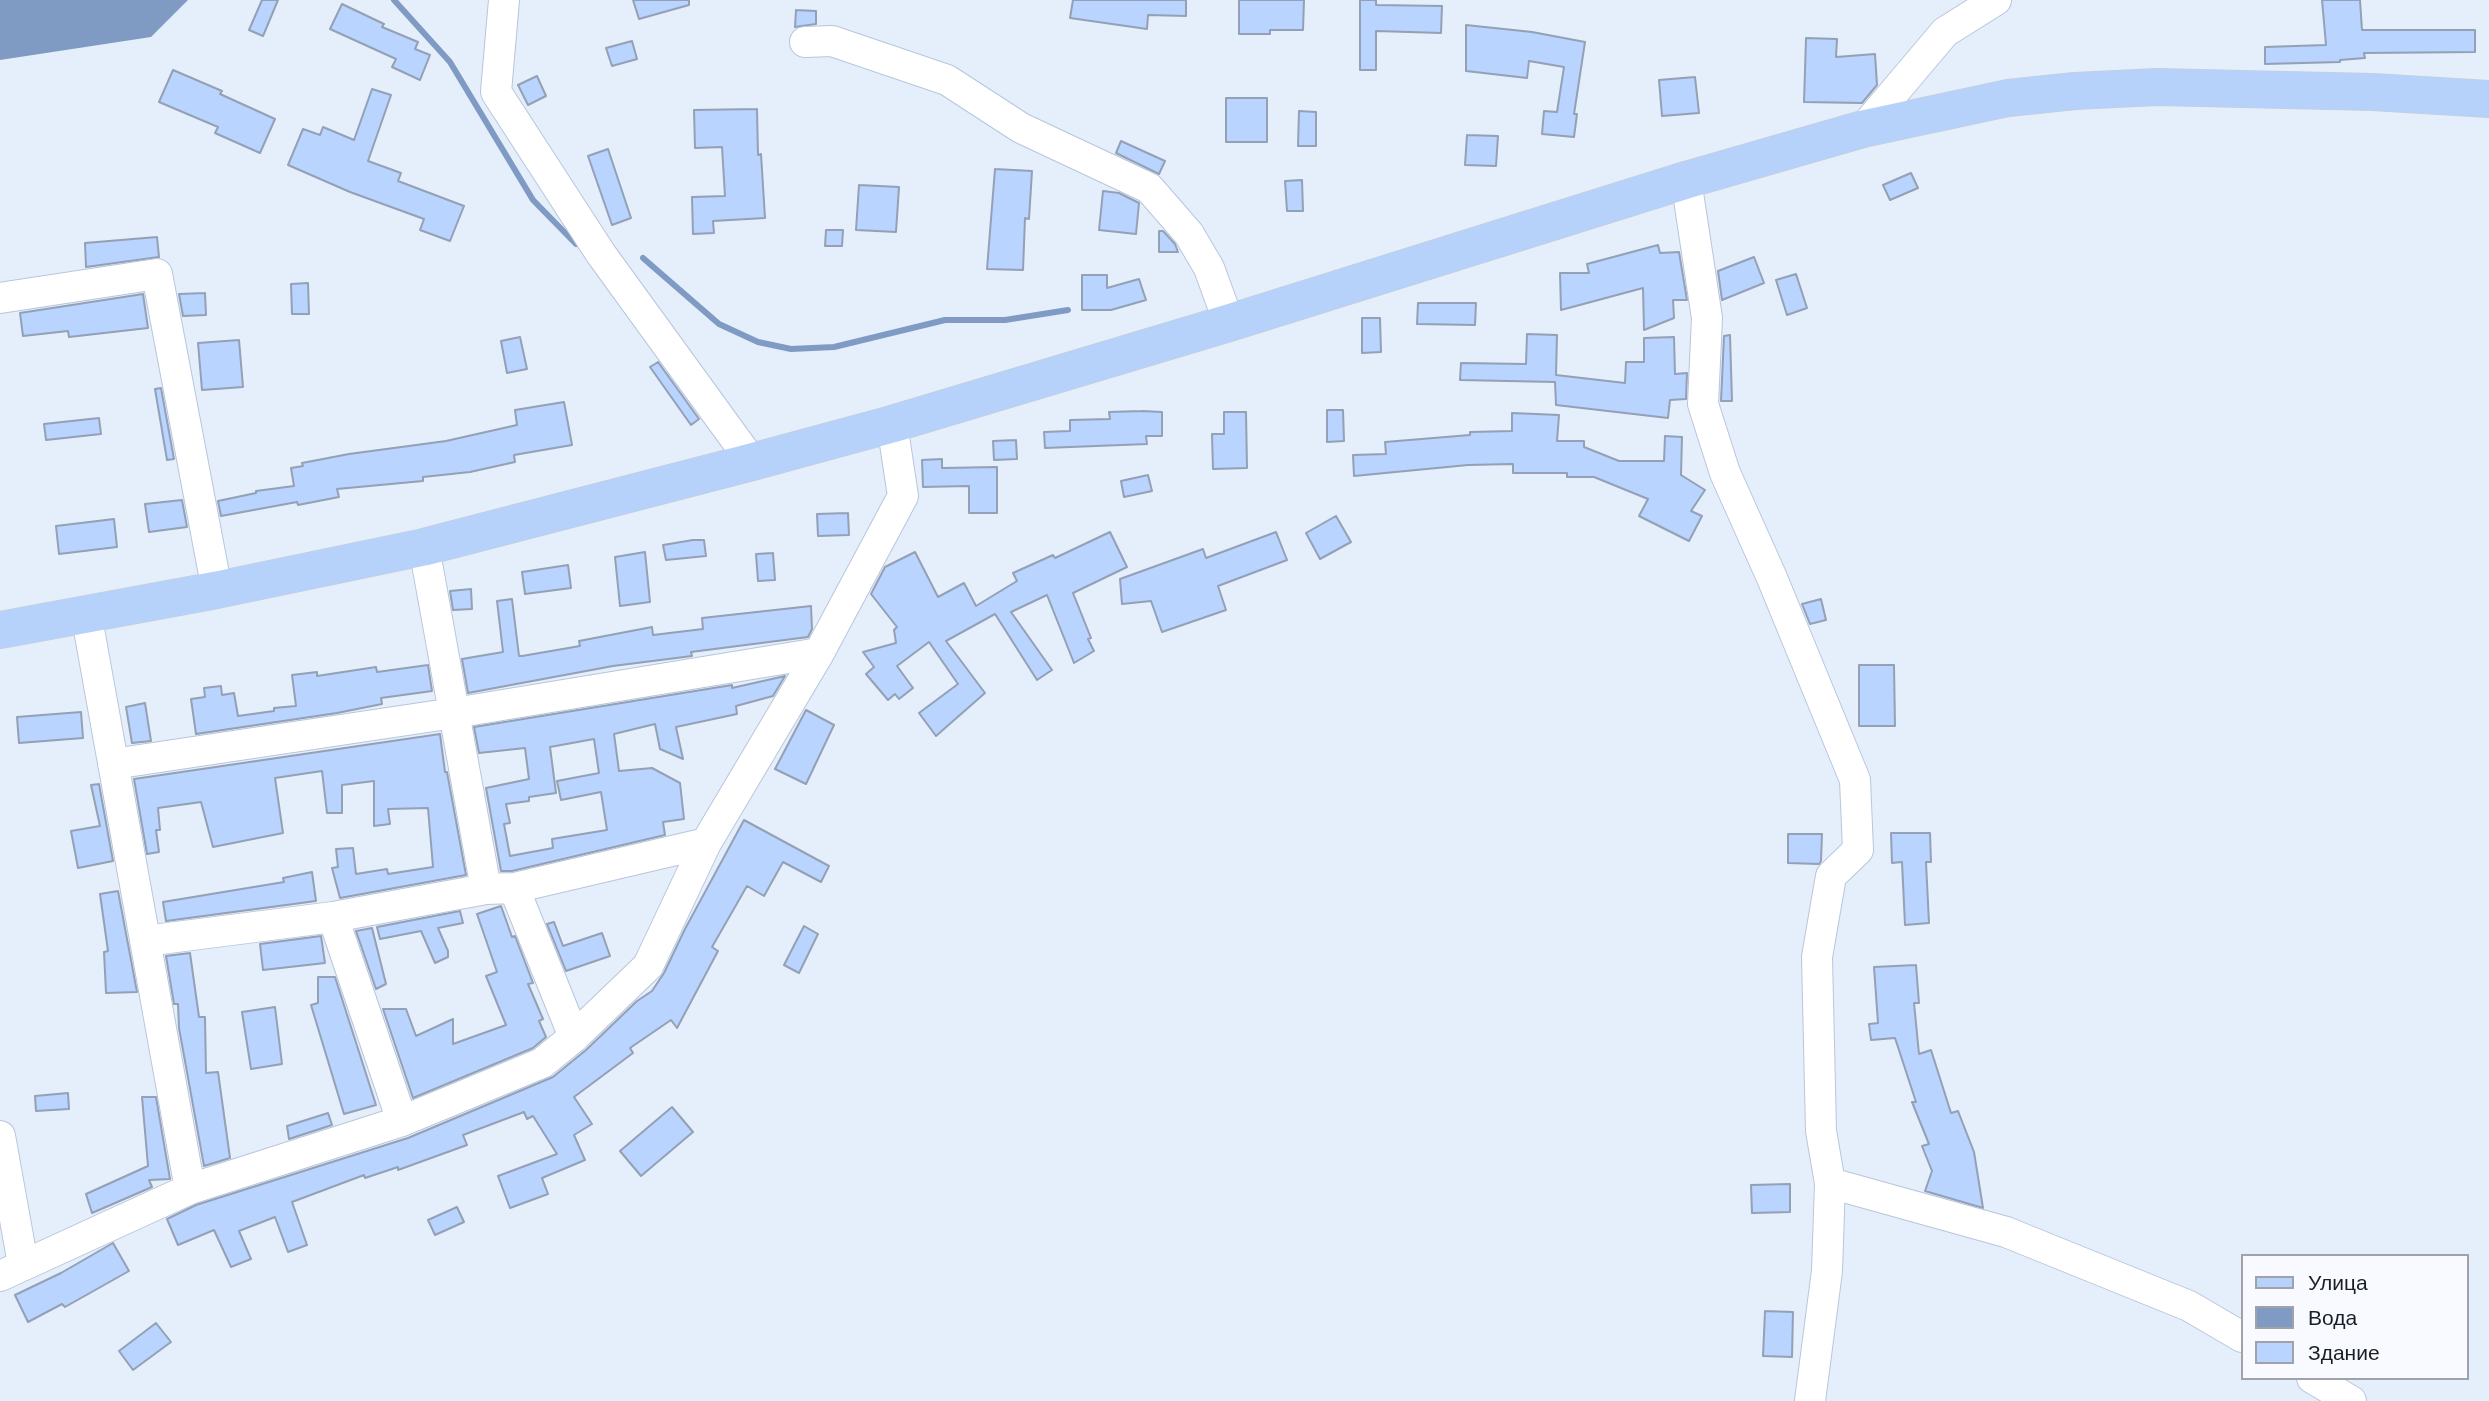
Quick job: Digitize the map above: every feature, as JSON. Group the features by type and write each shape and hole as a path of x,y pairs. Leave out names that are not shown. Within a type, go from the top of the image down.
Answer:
{"main road":[{"path":"0,630 217,590 424,547 752,462 892,424 1229,323 1686,180 1863,129 2008,98 2157,87 2373,92 2489,99"}],"street":[{"path":"505,0 496,92 601,254 752,462"},
{"path":"1863,129 1945,32 1996,0"},
{"path":"805,42 832,41 947,80 1021,128 1149,188 1189,234 1209,268 1229,323"},
{"path":"1686,180 1707,318 1703,404 1725,473 1772,578 1855,780 1858,850 1831,876 1817,957 1821,1131 1830,1183 1826,1271 1810,1401"},
{"path":"0,298 158,274 217,590"},
{"path":"0,1136 12,1270 190,1189 402,1121 542,1063 574,1037 648,966 706,843 819,653 903,496 892,424"},
{"path":"424,547 454,713 500,888 574,1037"},
{"path":"86,613 190,1189"},
{"path":"113,764 454,713 819,653"},
{"path":"145,942 332,917 500,888 706,843"},
{"path":"332,917 402,1121"},
{"path":"1830,1183 2006,1232 2189,1306 2240,1336"},
{"path":"2315,1380 2351,1401"}],"water":[{"path":"0,0 188,0 151,37 0,60"}],"building":[{"path":"262,0 278,0 263,36 249,30"},
{"path":"633,0 689,0 689,5 639,19"},
{"path":"1073,0 1186,0 1186,16 1148,15 1147,29 1070,18"},
{"path":"1239,0 1304,0 1303,30 1239,34"},
{"path":"1360,0 1376,0 1376,5 1442,6 1441,33 1376,31 1376,70 1360,70"},
{"path":"2322,0 2360,0 2362,30 2475,30 2475,52 2364,53 2365,58 2340,62 2265,64 2265,47 2326,45"},
{"path":"342,4 384,24 382,27 418,42 415,49 430,55 420,80 392,67 396,59 330,29"},
{"path":"796,10 816,11 816,24 795,27"},
{"path":"1466,25 1532,32 1585,42 1574,114 1577,114 1574,137 1542,134 1544,111 1557,112 1564,67 1529,61 1527,78 1466,71"},
{"path":"1806,38 1837,39 1836,57 1875,54 1877,85 1862,103 1804,102"},
{"path":"632,41 637,59 612,66 606,48"},
{"path":"173,70 222,91 220,94 275,119 260,153 215,133 218,127 159,102"},
{"path":"537,76 546,96 528,105 518,85"},
{"path":"1695,77 1699,113 1662,116 1659,80"},
{"path":"372,89 391,95 368,161 401,173 398,181 464,206 450,241 420,230 424,219 350,192 288,165 303,129 320,135 323,127 354,140"},
{"path":"1226,98 1267,98 1267,142 1226,142"},
{"path":"757,109 758,155 761,154 765,218 713,221 714,233 693,234 692,197 725,196 722,147 695,148 694,110"},
{"path":"1299,111 1316,112 1316,146 1298,146"},
{"path":"1467,135 1498,136 1496,166 1465,165"},
{"path":"1121,141 1165,161 1159,174 1116,153"},
{"path":"608,149 631,218 612,225 588,156"},
{"path":"995,169 1032,171 1029,219 1025,218 1023,270 987,269"},
{"path":"1911,173 1918,188 1890,200 1883,185"},
{"path":"1302,180 1303,211 1287,211 1285,181"},
{"path":"859,185 899,187 896,232 856,230"},
{"path":"1103,191 1119,193 1139,203 1136,234 1099,230"},
{"path":"826,230 843,230 842,246 825,246"},
{"path":"1159,231 1163,231 1175,244 1178,252 1159,252"},
{"path":"157,237 159,257 86,267 85,243"},
{"path":"1658,245 1660,253 1679,252 1687,300 1673,300 1674,318 1644,330 1643,288 1561,310 1560,273 1589,273 1587,264"},
{"path":"1754,257 1764,283 1722,300 1718,271"},
{"path":"1796,274 1807,308 1787,315 1776,280"},
{"path":"1082,275 1107,275 1107,288 1139,279 1146,300 1111,310 1082,310"},
{"path":"308,283 309,314 292,314 291,284"},
{"path":"205,293 206,315 183,316 179,294"},
{"path":"143,294 148,328 69,337 68,331 23,336 20,313"},
{"path":"1418,303 1476,303 1475,325 1417,324"},
{"path":"1362,318 1380,318 1381,352 1362,353"},
{"path":"1527,334 1557,335 1556,375 1625,383 1626,362 1644,362 1644,338 1674,337 1675,374 1687,373 1686,399 1670,400 1668,418 1556,405 1555,382 1460,380 1461,363 1526,364"},
{"path":"1730,335 1732,401 1721,401 1724,336"},
{"path":"520,337 527,369 507,373 501,341"},
{"path":"239,340 243,387 202,390 198,343"},
{"path":"658,362 699,419 691,425 650,367"},
{"path":"161,388 174,459 167,460 155,389"},
{"path":"564,402 572,445 514,455 515,462 470,472 423,477 423,481 337,489 339,497 221,516 218,501 256,491 294,486 291,468 303,466 302,463 446,441 517,425 515,410"},
{"path":"1327,410 1343,410 1344,441 1327,442"},
{"path":"1109,412 1162,412 1162,436 1146,436 1147,444 1045,448 1044,432 1070,431 1070,420 1110,419"},
{"path":"1224,412 1246,412 1247,468 1213,469 1212,434 1224,434"},
{"path":"1512,413 1559,415 1557,441 1584,441 1584,447 1619,461 1664,461 1665,436 1682,437 1681,475 1705,490 1691,511 1702,516 1689,541 1639,516 1648,499 1594,477 1567,477 1567,473 1513,473 1513,464 1468,465 1354,476 1353,455 1386,454 1385,442 1470,435 1470,432 1512,431"},
{"path":"99,418 101,434 46,440 44,424"},
{"path":"1016,440 1017,459 994,460 993,441"},
{"path":"942,459 942,468 997,467 997,513 969,513 969,486 923,487 922,460"},
{"path":"1148,475 1152,491 1124,497 1121,481"},
{"path":"182,500 187,527 149,532 145,504"},
{"path":"848,513 849,535 818,536 817,514"},
{"path":"1336,516 1351,542 1320,559 1306,533"},
{"path":"114,519 117,547 59,554 56,526"},
{"path":"1110,532 1127,567 1073,593 1094,651 1074,663 1047,595 1011,612 1052,670 1037,680 995,614 946,641 985,693 936,736 919,713 958,684 929,642 897,666 913,688 899,699 895,694 888,700 866,674 874,667 863,652 896,643 894,630 897,627 871,594 885,567 915,552 938,597 964,583 976,606 1017,581 1013,573 1053,555 1055,558"},
{"path":"1276,532 1287,560 1218,586 1226,610 1162,632 1151,601 1122,604 1120,579 1203,549 1206,558"},
{"path":"704,540 706,556 666,560 663,545"},
{"path":"645,552 650,602 620,606 615,557"},
{"path":"773,553 775,580 758,581 756,554"},
{"path":"568,565 571,588 525,594 522,572"},
{"path":"471,589 472,609 453,610 450,591"},
{"path":"512,599 519,656 580,646 579,641 652,627 653,635 703,629 702,618 811,606 812,629 808,637 691,652 692,656 613,666 468,693 462,659 503,652 497,601"},
{"path":"1821,599 1826,620 1810,624 1802,604"},
{"path":"428,665 432,691 381,698 382,704 337,713 196,734 191,699 205,697 204,688 221,686 222,695 234,693 238,716 296,706 292,675 317,672 317,676 376,667 377,672"},
{"path":"1859,665 1894,665 1895,726 1859,726"},
{"path":"785,676 773,696 736,706 737,714 676,727 683,759 660,749 655,724 614,734 619,771 652,768 680,783 684,819 663,822 665,835 512,871 501,871 486,788 529,779 525,748 479,753 474,727 732,685 732,688","holes":["594,739 599,773 557,781 561,800 601,792 607,830 552,839 553,848 510,856 504,824 510,823 506,804 556,793 550,747"]},
{"path":"145,703 151,741 132,743 126,707"},
{"path":"806,710 834,725 806,784 775,769"},
{"path":"81,712 83,738 19,743 17,717"},
{"path":"440,734 466,875 340,898 332,868 338,867 336,849 353,848 356,874 387,869 388,874 433,867 428,808 388,809 390,824 374,826 374,781 342,785 342,813 327,813 322,771 275,778 283,833 213,847 201,802 158,808 160,830 156,830 159,852 147,854 134,779"},
{"path":"99,784 113,861 78,868 71,831 100,826 91,785"},
{"path":"744,820 829,866 821,882 783,862 764,896 747,886 712,947 718,951 677,1028 671,1020 630,1048 633,1053 574,1097 592,1124 574,1135 585,1160 542,1178 548,1194 510,1208 498,1176 557,1154 533,1116 527,1119 524,1112 463,1135 467,1145 398,1170 398,1167 365,1178 364,1175 292,1202 307,1245 288,1252 275,1217 239,1231 251,1259 231,1267 214,1230 178,1245 167,1219 196,1205 408,1138 553,1077 586,1050 637,1001 652,991"},
{"path":"1891,833 1930,833 1931,862 1926,862 1929,923 1905,925 1902,862 1892,863"},
{"path":"1788,834 1822,834 1819,864 1788,863"},
{"path":"312,872 316,901 166,921 163,902 284,882 283,878"},
{"path":"118,891 137,992 106,993 104,952 108,951 100,894"},
{"path":"501,906 533,983 528,984 543,1019 539,1021 546,1037 533,1048 413,1098 383,1009 406,1009 416,1036 453,1019 453,1044 506,1025 486,976 497,972 477,914"},
{"path":"460,911 463,923 438,928 448,957 435,963 421,931 380,939 377,927"},
{"path":"554,922 563,946 602,933 610,956 566,971 547,924"},
{"path":"804,926 818,934 799,973 784,965"},
{"path":"372,928 386,984 376,989 356,931"},
{"path":"321,936 325,963 263,970 260,944"},
{"path":"190,953 199,1017 205,1017 206,1073 218,1072 230,1158 204,1166 179,1028 178,1004 174,1004 166,956"},
{"path":"1916,965 1919,1003 1914,1003 1919,1054 1931,1050 1951,1113 1958,1111 1974,1152 1983,1208 1925,1191 1932,1171 1922,1146 1929,1144 1912,1102 1916,1102 1895,1038 1871,1040 1869,1024 1878,1023 1874,967"},
{"path":"318,977 335,977 376,1105 344,1114 311,1005 318,1003"},
{"path":"275,1007 282,1064 251,1069 242,1012"},
{"path":"68,1093 69,1109 36,1111 35,1096"},
{"path":"142,1097 156,1097 170,1179 149,1180 152,1187 92,1213 86,1194 148,1166"},
{"path":"672,1107 693,1132 641,1176 620,1151"},
{"path":"328,1113 332,1125 289,1139 287,1126"},
{"path":"1790,1184 1790,1212 1752,1213 1751,1185"},
{"path":"457,1207 464,1222 435,1235 428,1220"},
{"path":"113,1243 129,1271 65,1307 62,1304 28,1322 15,1295 61,1273"},
{"path":"1765,1311 1793,1312 1792,1357 1763,1356"},
{"path":"156,1323 171,1342 133,1370 119,1351"}],"waterway":[{"path":"394,0 450,62 533,200 576,244"},
{"path":"643,258 719,324 758,342 791,349 834,347 945,320 1005,320 1068,310"}]}
